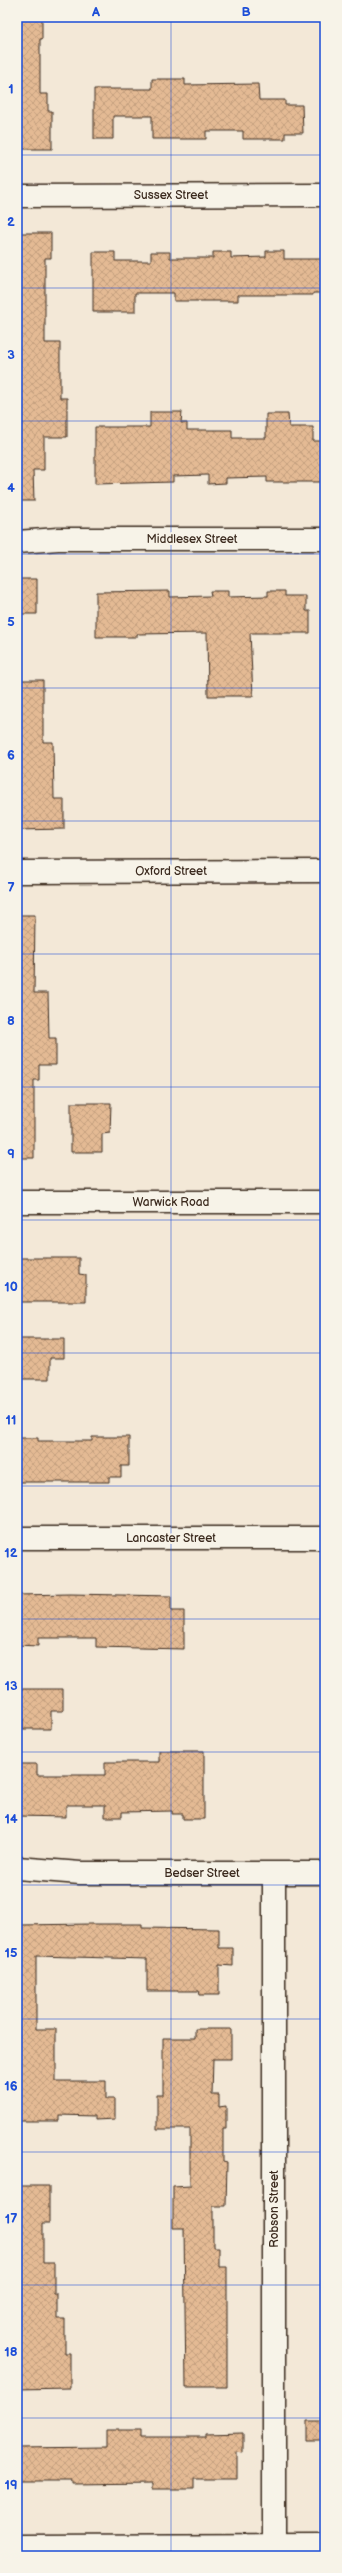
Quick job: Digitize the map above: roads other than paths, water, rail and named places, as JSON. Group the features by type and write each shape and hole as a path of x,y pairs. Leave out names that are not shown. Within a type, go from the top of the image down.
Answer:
{"street":[{"name":"Sussex Street","path":"17,196 325,195"},
{"name":"Middlesex Street","path":"17,533 58,539"},
{"name":"Middlesex Street","path":"17,542 58,539 325,539"},
{"name":"Oxford Street","path":"17,872 325,871"},
{"name":"Warwick Road","path":"17,1202 325,1202"},
{"name":"Lancaster Street","path":"17,1538 325,1538"},
{"name":"Bedser Street","path":"17,1868 80,1873 325,1873"},
{"name":"Bedser Street","path":"17,1883 80,1873"},
{"name":"Robson Street","path":"274,1874 274,2545"},
{"path":"17,2546 90,2551 274,2545 325,2545"}]}
